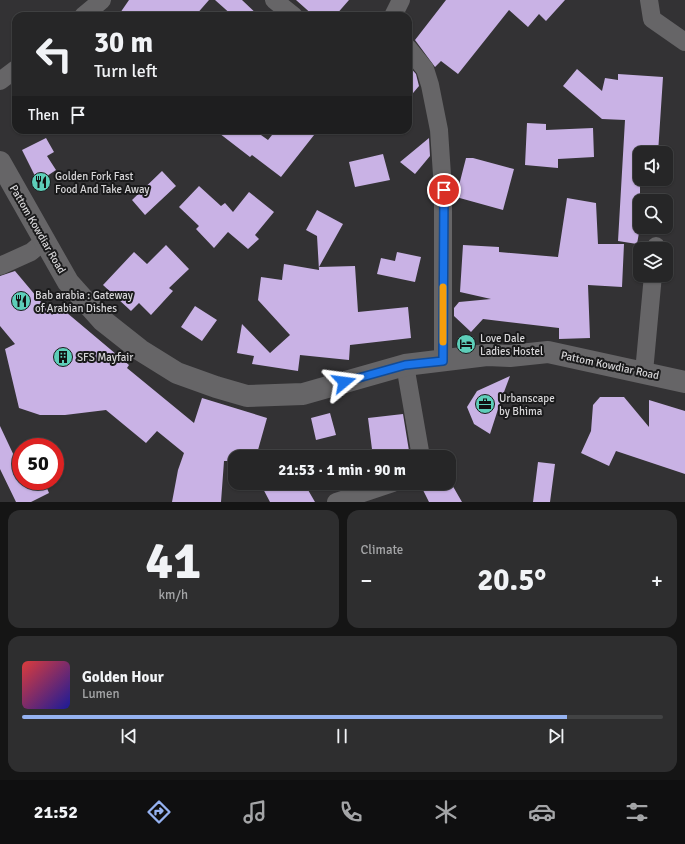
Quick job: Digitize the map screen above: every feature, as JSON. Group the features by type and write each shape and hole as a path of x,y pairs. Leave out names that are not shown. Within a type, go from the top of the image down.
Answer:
{"main road":[{"name":"Pattom Kowdiar Road","path":"0,162 68,282 102,320 140,350 177,373 216,388 247,396 302,394 405,365 487,355 510,356 548,352 685,382"}],"street":[{"path":"88,12 102,0"},
{"path":"274,0 289,12"},
{"path":"649,0 652,19 685,42"},
{"path":"412,53 424,69 430,85 439,130 444,190 443,361"},
{"path":"0,81 12,72"},
{"path":"0,266 31,252 44,241"},
{"path":"644,372 652,282"},
{"path":"405,365 420,450"},
{"path":"336,502 372,490"}],"building":[{"path":"129,0 209,0 198,12 121,12"},
{"path":"215,0 242,0 255,12 228,12"},
{"path":"296,0 349,0 338,12 310,12"},
{"path":"446,0 565,0 546,21 539,14 528,27 509,10 458,74 441,61 435,67 415,40"},
{"path":"577,69 602,91 605,78 618,80 618,74 663,77 658,146 633,146 633,186 640,186 640,194 633,194 633,234 639,234 637,242 633,242 633,243 618,241 625,120 602,119 563,86"},
{"path":"412,70 416,74 419,86 412,94"},
{"path":"527,123 546,124 546,130 593,128 594,157 558,159 558,168 525,165"},
{"path":"220,134 260,134 268,140 273,134 315,134 281,177 252,155 250,157"},
{"path":"46,138 54,152 47,156 56,170 38,182 22,150"},
{"path":"429,138 430,156 415,174 400,162"},
{"path":"383,154 390,180 355,187 349,162"},
{"path":"466,158 473,158 514,169 503,210 456,197"},
{"path":"162,171 176,186 145,215 132,200"},
{"path":"199,186 221,206 225,203 233,212 249,192 274,212 255,235 259,239 248,249 228,232 214,248 196,229 199,226 179,207"},
{"path":"567,198 596,203 598,244 624,244 622,287 588,285 590,338 559,339 559,328 483,319 471,332 454,316 454,308 459,302 491,299 460,292 463,245 499,247 499,252 558,257"},
{"path":"317,210 343,224 319,267 355,266 358,312 408,307 411,338 350,345 349,360 300,355 298,371 252,364 254,356 237,353 242,324 270,353 290,335 258,300 261,277 282,280 284,264 319,270 317,236 306,230"},
{"path":"166,245 189,269 169,288 173,291 151,315 139,303 131,311 103,285 134,252 147,264"},
{"path":"397,252 421,257 415,282 377,274 381,258 395,261"},
{"path":"15,271 52,315 60,307 129,365 127,368 194,423 202,398 267,418 258,450 228,450 228,461 224,461 221,502 172,502 178,470 184,453 157,431 146,443 106,410 65,415 40,415 19,408 5,349 15,344 0,326 0,276"},
{"path":"195,306 217,320 202,341 181,327"},
{"name":"Urbanscape by Bhima","path":"510,376 490,434 474,424 467,407 477,391"},
{"path":"600,397 624,397 649,427 649,400 685,411 685,474 616,451 609,466 581,453 591,431 593,405"},
{"path":"330,413 336,435 316,440 311,418"},
{"path":"403,414 409,450 372,450 368,418"},
{"path":"0,426 12,452 12,490 48,490 49,493 31,502 16,502 0,469"},
{"path":"538,462 555,464 550,502 533,502"},
{"path":"264,490 308,490 315,502 270,502"},
{"path":"423,490 455,490 462,502 429,502"}],"slow traffic":[{"path":"443,287 443,342"}],"place":[{"name":"Golden Fork Fast Food And Take Away","path":"41,182"},
{"name":"Bab arabia : Gateway of Arabian Dishes","path":"21,301"},
{"name":"Love Dale Ladies Hostel","path":"466,344"},
{"name":"SFS Mayfair","path":"63,357"},
{"name":"Urbanscape by Bhima","path":"485,404"}],"route":[{"path":"344,382 405,365 443,361 444,190"}]}
